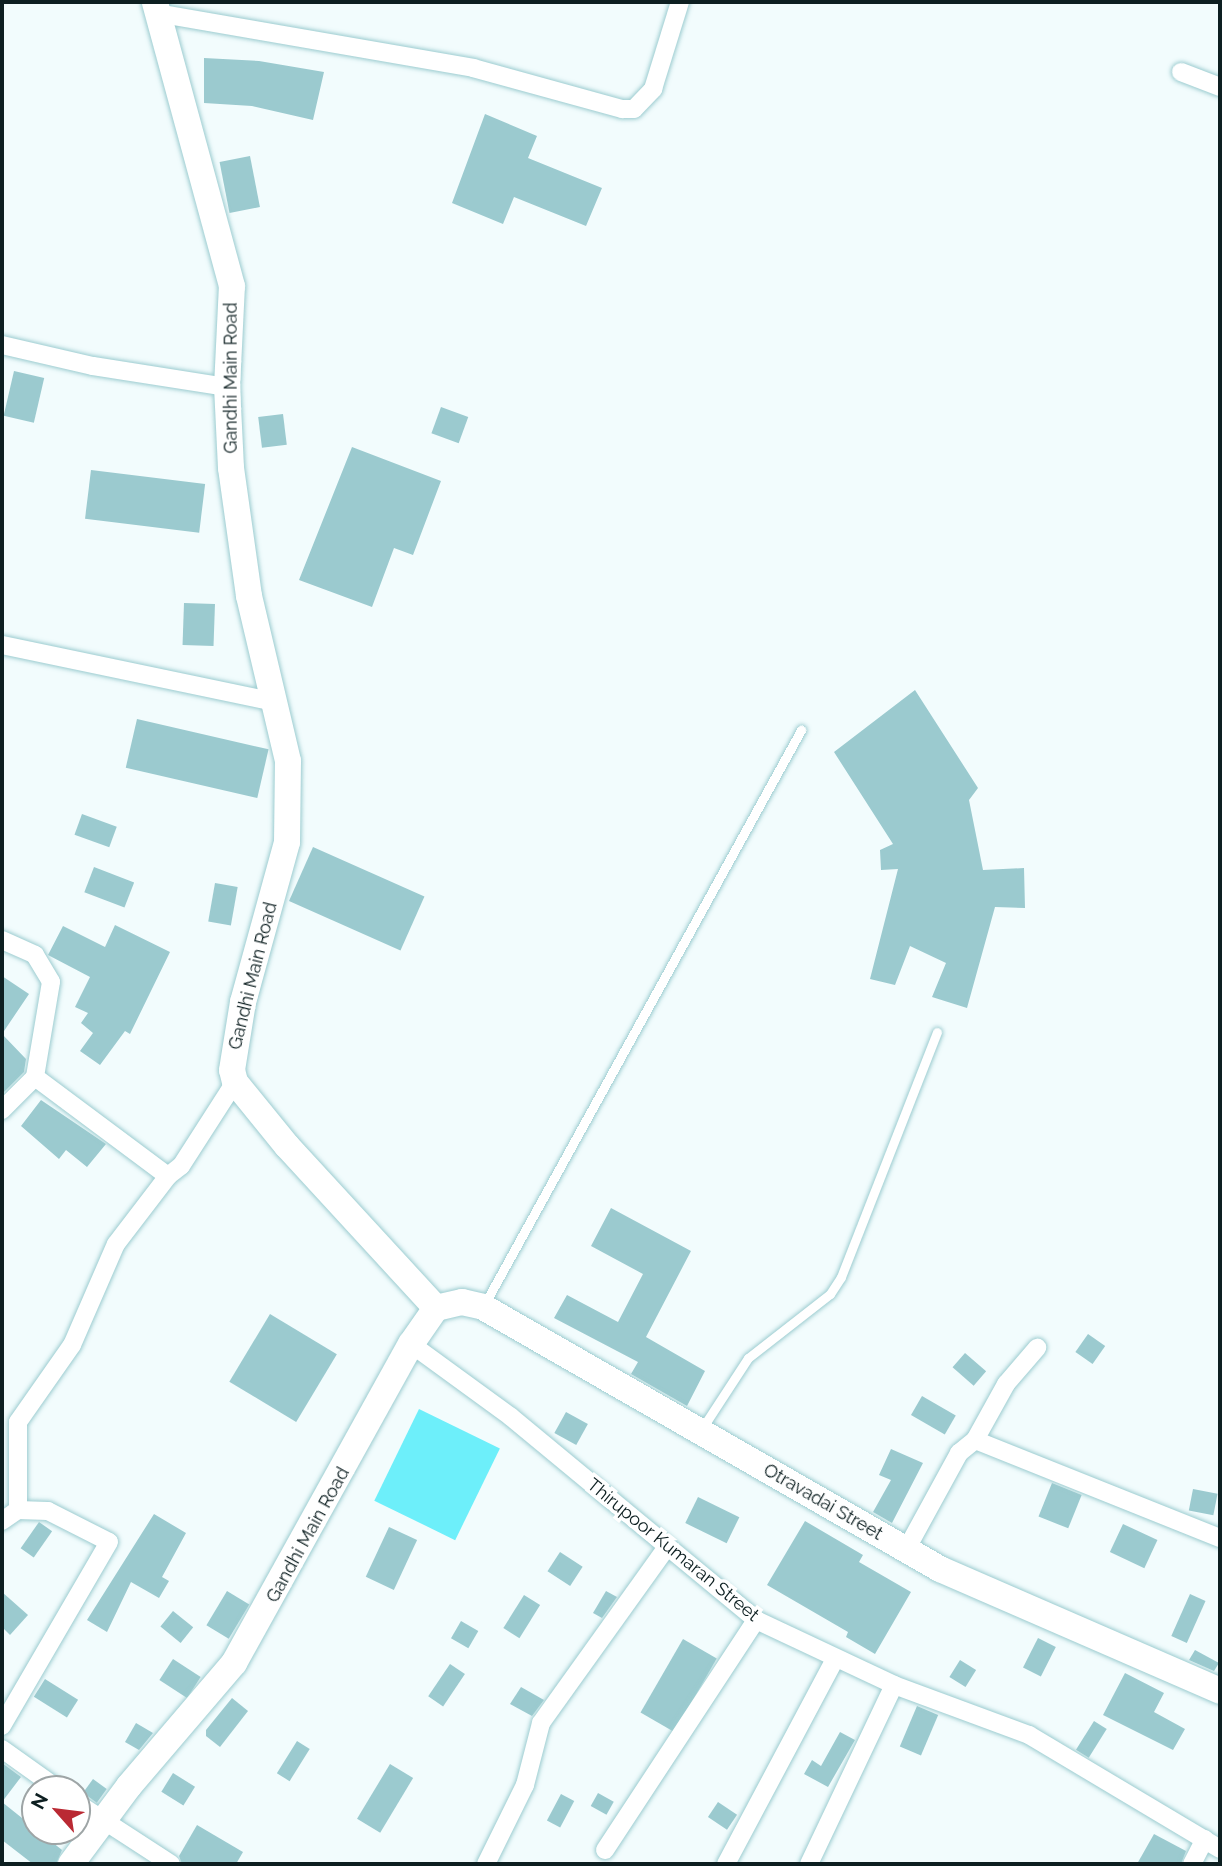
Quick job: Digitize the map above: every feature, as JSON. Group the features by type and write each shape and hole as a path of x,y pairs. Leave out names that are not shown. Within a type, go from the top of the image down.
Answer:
{"street":[{"path":"155,7 473,68 634,109 653,89 680,2"},
{"name":"Gandhi Main Road","path":"155,7 220,229 232,286 227,387 231,468 249,596 288,761 287,842 243,1002 234,1047 235,1082"},
{"path":"1181,72 1220,88"},
{"path":"2,345 93,366 227,387"},
{"path":"2,645 275,702"},
{"path":"2,940 35,955 51,982 35,1077 2,1110"},
{"path":"35,1077 168,1175"},
{"path":"18,1510 18,1422 72,1345 116,1244 168,1175 181,1166 235,1082 436,1308"},
{"name":"Otravadai Street","path":"436,1308 462,1301 483,1307 940,1569 1220,1691"},
{"name":"Gandhi Main Road","path":"71,1864 103,1821 234,1663 411,1344 436,1308"},
{"name":"Thirupoor Kumaran Street","path":"411,1344 511,1417 756,1619 894,1685 1029,1735 1213,1844"},
{"path":"906,1550 959,1453 975,1440 1006,1384 1037,1348"},
{"path":"975,1440 1220,1538"},
{"path":"2,1521 18,1510 48,1511 109,1542 2,1726"},
{"path":"486,1864 525,1785 541,1723 667,1548"},
{"path":"606,1850 756,1619"},
{"path":"726,1864 835,1659"},
{"path":"809,1864 894,1685"},
{"path":"2,1749 38,1775"},
{"path":"91,1813 171,1864"},
{"path":"1192,1864 1213,1844"}],"lane":[{"path":"483,1307 801,730"},
{"path":"700,1432 748,1358 830,1294 841,1276 937,1032"}],"water":[{"path":"419,1409 500,1448 455,1540 374,1501"}],"building":[{"path":"204,58 259,61 324,72 313,120 252,106 204,103"},
{"path":"485,114 537,136 528,158 602,188 586,226 514,197 503,224 452,203"},
{"path":"250,156 260,207 229,213 220,162"},
{"path":"14,371 44,378 34,423 4,416"},
{"path":"441,407 468,417 459,443 431,433"},
{"path":"283,414 287,445 262,448 258,417"},
{"path":"352,447 441,481 413,555 394,548 372,607 299,580"},
{"path":"91,470 205,484 199,533 85,519"},
{"path":"184,603 215,604 214,646 183,645"},
{"path":"915,690 978,788 969,800 983,870 1024,868 1025,908 995,907 967,1008 932,997 946,963 910,946 895,985 870,979 898,869 881,870 880,850 893,844 834,752"},
{"path":"137,719 269,749 257,798 126,768"},
{"path":"82,814 117,827 109,847 74,835"},
{"path":"313,847 424,897 400,951 289,901"},
{"path":"94,867 134,882 124,908 84,892"},
{"path":"215,883 238,887 231,925 208,921"},
{"path":"115,925 170,952 130,1034 125,1031 100,1065 80,1051 93,1033 81,1023 88,1013 75,1007 90,977 48,955 63,926 105,947"},
{"path":"2,976 29,994 2,1034"},
{"path":"2,1034 26,1059 24,1072 2,1094"},
{"path":"41,1100 106,1144 87,1167 66,1150 59,1159 21,1126"},
{"path":"611,1208 691,1251 646,1337 705,1371 687,1406 631,1374 638,1362 554,1318 567,1295 618,1322 643,1274 591,1246"},
{"path":"270,1314 337,1354 296,1422 229,1382"},
{"path":"1088,1334 1105,1346 1093,1364 1075,1352"},
{"path":"965,1353 986,1371 974,1386 953,1367"},
{"path":"922,1396 956,1416 945,1435 911,1415"},
{"path":"566,1412 588,1424 576,1445 554,1433"},
{"path":"891,1449 923,1463 892,1523 873,1512 891,1480 879,1475"},
{"path":"1052,1483 1082,1495 1068,1528 1039,1516"},
{"path":"1193,1489 1218,1494 1213,1515 1189,1511"},
{"path":"698,1497 739,1517 727,1543 685,1523"},
{"path":"154,1514 186,1533 162,1577 169,1581 159,1598 131,1582 107,1632 87,1620"},
{"path":"805,1521 863,1555 859,1562 911,1592 875,1654 846,1637 848,1632 767,1585"},
{"path":"39,1522 52,1531 34,1557 21,1548"},
{"path":"1123,1524 1157,1540 1144,1568 1110,1552"},
{"path":"389,1527 417,1540 394,1590 366,1577"},
{"path":"560,1552 583,1567 570,1586 547,1571"},
{"path":"227,1591 249,1604 229,1639 206,1625"},
{"path":"606,1591 617,1597 602,1618 593,1613"},
{"path":"2,1592 28,1615 10,1635 2,1627"},
{"path":"1190,1594 1206,1601 1187,1643 1171,1636"},
{"path":"524,1595 540,1605 519,1638 503,1628"},
{"path":"173,1611 193,1627 181,1643 160,1627"},
{"path":"461,1621 478,1631 468,1648 451,1638"},
{"path":"1038,1638 1056,1647 1041,1676 1023,1667"},
{"path":"683,1639 717,1658 674,1732 640,1713"},
{"path":"1195,1650 1219,1663 1214,1671 1189,1660"},
{"path":"173,1659 201,1677 187,1698 159,1680"},
{"path":"960,1660 976,1670 966,1687 949,1677"},
{"path":"450,1664 465,1674 443,1706 428,1696"},
{"path":"1125,1673 1164,1693 1154,1712 1185,1729 1173,1750 1103,1715"},
{"path":"45,1679 78,1700 67,1717 34,1697"},
{"path":"521,1687 544,1700 532,1716 510,1704"},
{"path":"232,1698 248,1711 220,1747 206,1736 206,1730"},
{"path":"917,1706 938,1715 921,1755 900,1747"},
{"path":"1094,1721 1107,1729 1089,1758 1076,1750"},
{"path":"136,1723 153,1733 139,1750 125,1742"},
{"path":"840,1732 855,1740 828,1787 804,1774 812,1760 821,1766"},
{"path":"297,1741 310,1749 290,1781 277,1773"},
{"path":"2,1763 21,1777 2,1802"},
{"path":"390,1764 413,1778 380,1833 357,1819"},
{"path":"173,1773 195,1787 183,1805 161,1792"},
{"path":"93,1779 107,1789 97,1803 91,1799"},
{"path":"598,1793 614,1802 606,1815 591,1806"},
{"path":"561,1794 574,1801 560,1828 547,1820"},
{"path":"2,1802 21,1817 21,1845 56,1845 62,1850 56,1864 33,1864 2,1840"},
{"path":"718,1802 737,1815 727,1830 708,1817"},
{"path":"197,1825 243,1852 236,1864 182,1864 179,1856"},
{"path":"1154,1834 1186,1851 1181,1864 1137,1864"}]}
